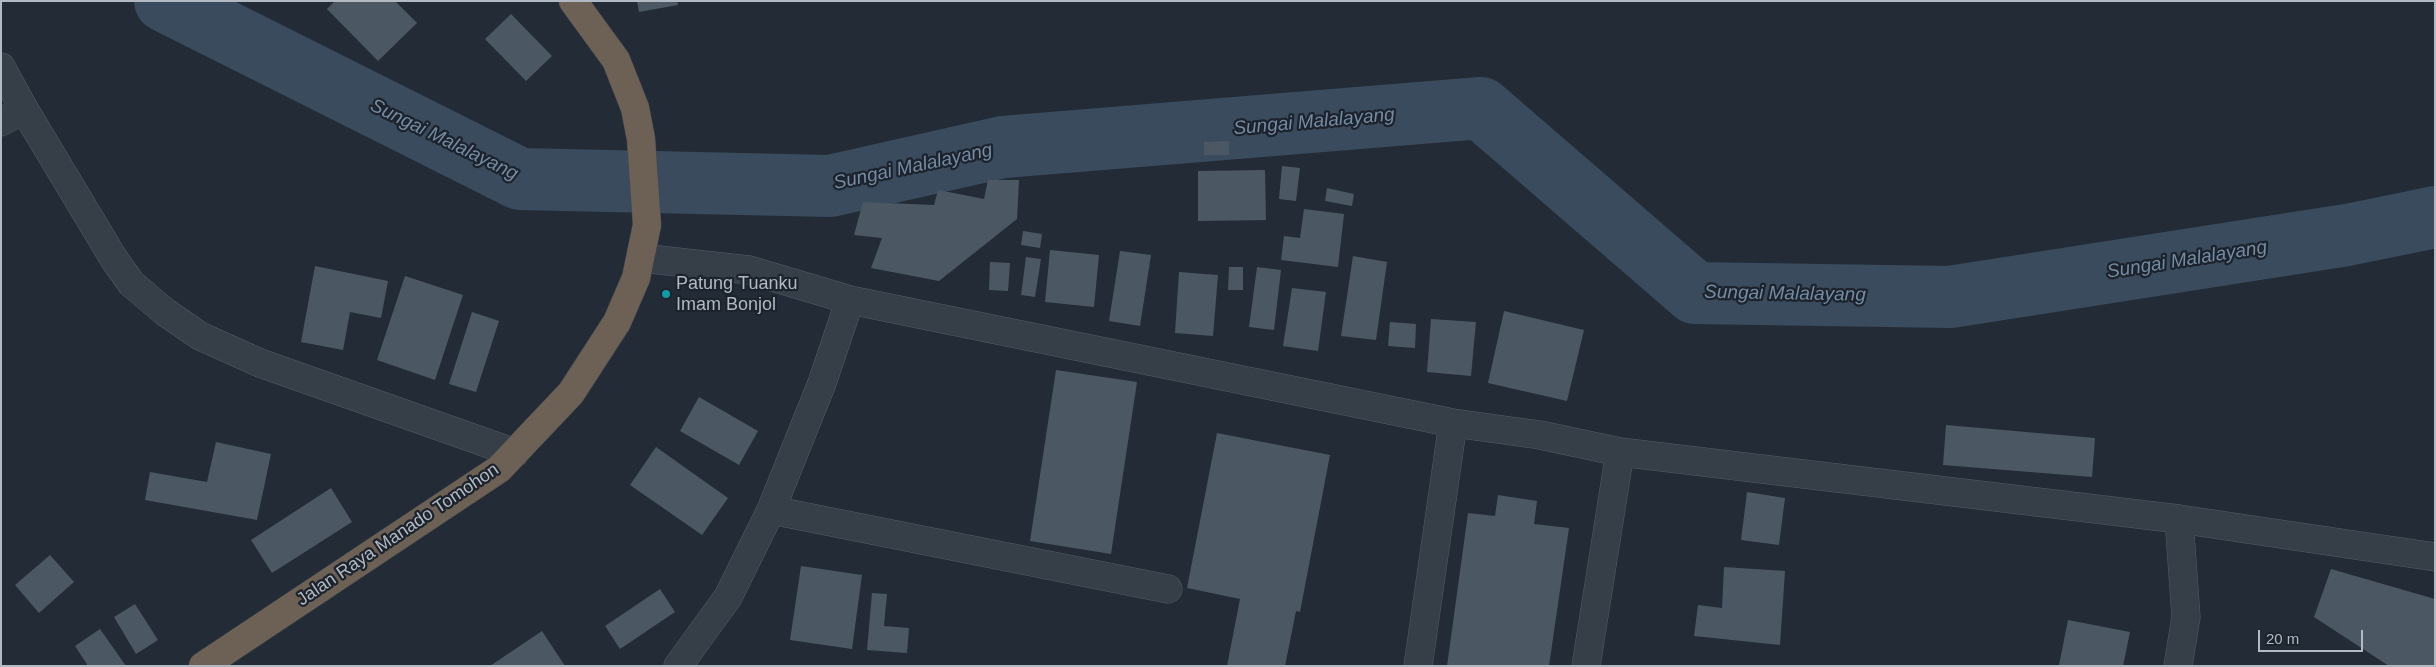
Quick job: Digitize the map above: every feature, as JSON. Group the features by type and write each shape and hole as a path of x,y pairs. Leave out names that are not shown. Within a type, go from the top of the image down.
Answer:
{"highway":[{"name":"Jalan Raya Manado Tomohon","path":"206,665 478,484 515,453 581,380 620,316 636,278 647,225 641,139 635,108 616,60 573,1"}],"street":[{"path":"1,67 13,115 131,283 165,312 200,336 260,364 515,453"},
{"path":"641,258 749,270 850,300 1453,423 1540,435 1620,452 2179,519 2435,557"},
{"path":"678,666 728,597 771,510 822,383 850,300"},
{"path":"1418,666 1453,423"},
{"path":"1586,666 1620,452"},
{"path":"771,510 1168,589"},
{"path":"2178,666 2186,618 2179,519"}],"building":[{"path":"335,1 395,1 417,23 378,61 327,9"},
{"path":"637,1 677,1 678,5 639,12"},
{"path":"511,14 552,56 526,81 485,39"},
{"path":"1229,141 1229,155 1204,155 1204,142"},
{"path":"1282,166 1300,168 1296,201 1279,199"},
{"path":"1265,170 1266,220 1198,221 1198,171"},
{"path":"988,180 1019,180 1017,219 939,281 871,268 882,238 854,235 863,202 934,205 938,190 984,199"},
{"path":"1327,188 1354,194 1352,206 1325,201"},
{"path":"1304,209 1344,214 1338,267 1281,260 1284,236 1300,238"},
{"path":"1023,231 1042,234 1040,248 1021,245"},
{"path":"1050,250 1099,255 1094,307 1045,302"},
{"path":"1120,251 1151,255 1140,326 1109,321"},
{"path":"1353,256 1387,262 1376,340 1341,336"},
{"path":"1026,257 1041,259 1035,297 1021,295"},
{"path":"990,262 1010,263 1008,291 989,290"},
{"path":"315,266 388,281 381,318 350,312 343,350 301,342"},
{"path":"1229,267 1243,267 1243,290 1228,290"},
{"path":"1257,267 1281,270 1274,330 1249,327"},
{"path":"1179,272 1218,275 1213,336 1175,333"},
{"path":"405,276 463,295 435,380 377,360"},
{"path":"1292,288 1326,292 1318,351 1283,346"},
{"path":"1504,311 1584,330 1567,401 1488,383"},
{"path":"472,312 499,321 476,392 449,384"},
{"path":"1431,319 1476,322 1471,376 1427,372"},
{"path":"1390,322 1416,324 1415,348 1388,346"},
{"path":"1056,370 1137,382 1111,554 1030,541"},
{"path":"699,397 758,431 739,465 680,431"},
{"path":"1946,425 2095,438 2092,477 1943,465"},
{"path":"1217,433 1330,455 1300,612 1296,611 1285,666 1227,666 1240,599 1187,588"},
{"path":"216,442 271,454 257,520 145,500 150,472 207,482"},
{"path":"656,447 728,498 702,535 630,485"},
{"path":"331,488 352,522 272,573 251,540"},
{"path":"1747,492 1785,498 1779,545 1741,540"},
{"path":"1498,495 1537,501 1534,524 1569,528 1549,666 1447,666 1468,513 1495,516"},
{"path":"50,555 74,582 39,613 15,585"},
{"path":"801,566 862,575 852,649 790,640"},
{"path":"1724,567 1785,571 1780,645 1694,636 1698,605 1722,608"},
{"path":"2331,569 2435,599 2435,666 2389,666 2314,617"},
{"path":"660,589 675,612 620,649 605,626"},
{"path":"872,593 887,594 884,626 909,628 907,653 867,650"},
{"path":"135,604 158,640 136,654 114,617"},
{"path":"2068,620 2130,632 2123,666 2059,665"},
{"path":"100,629 126,666 88,666 75,646"},
{"path":"542,631 565,666 490,666"}],"waterway":[{"name":"Sungai Malalayang","path":"165,1 520,179 830,186 1003,147 1481,108 1695,293 1950,297 2347,235 2435,217"}],"place":[{"name":"Patung Tuanku Imam Bonjol","path":"666,294"}]}
